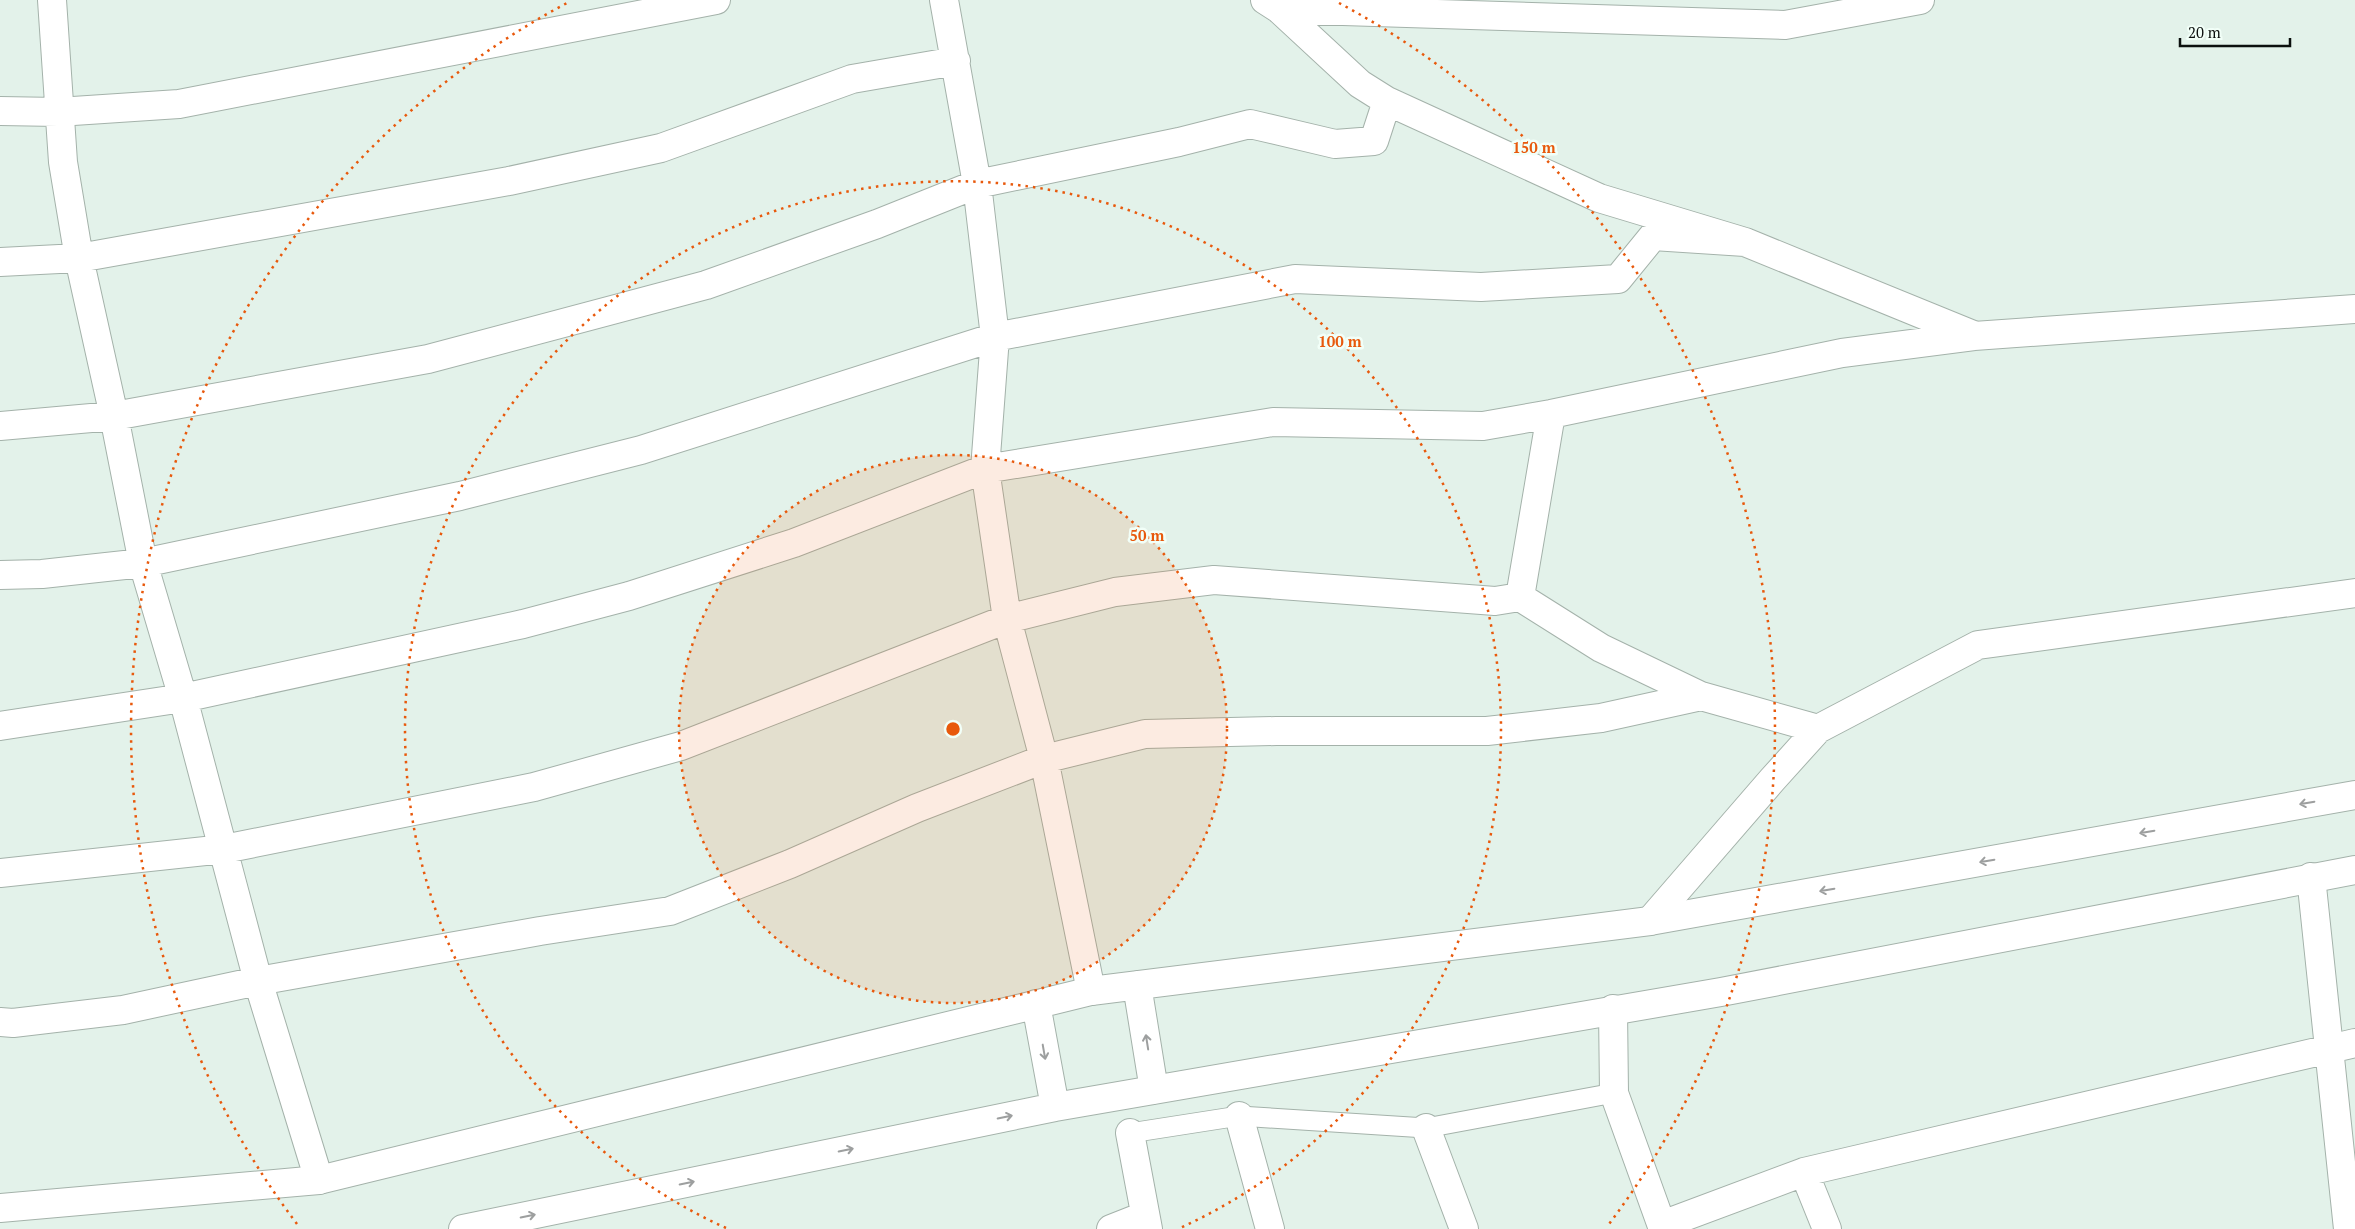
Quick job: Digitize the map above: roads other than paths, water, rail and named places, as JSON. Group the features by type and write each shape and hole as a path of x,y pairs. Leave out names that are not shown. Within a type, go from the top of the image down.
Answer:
{"street":[{"path":"52,0 58,112 63,162 78,258 114,416 143,563 183,698 258,981 319,1180"},
{"path":"0,111 58,112 179,104 716,0"},
{"path":"944,0 977,184 995,338 985,470 1007,619 1044,759 1091,991"},
{"path":"1272,4 1785,25 1920,0"},
{"path":"1272,4 1360,84 1387,101 1599,198 1745,242 1974,336"},
{"path":"0,262 78,258 508,181 661,148 852,79 956,61"},
{"path":"0,426 114,416 428,359 706,285 878,224 977,184 1179,142 1250,124 1335,144 1374,141 1387,101"},
{"path":"0,575 42,574 143,563 460,496 640,450 995,338 1295,280 1481,287 1618,278 1653,236 1745,242"},
{"path":"0,726 183,698 524,624 629,596 794,543 985,470 1273,422 1483,426 1551,414 1842,353 1974,336 2355,309"},
{"path":"1520,597 1551,414"},
{"path":"0,873 224,849 534,786 682,746 1007,619 1114,592 1214,580 1495,601 1520,597 1601,648 1701,696 1818,729"},
{"path":"1650,921 1818,729 1978,645 2355,593"},
{"path":"0,1022 13,1023 124,1010 258,981 531,933 670,911 790,864 918,808 1044,759 1145,734 1276,731 1487,731 1602,718 1701,696"},
{"path":"0,1208 319,1180 1091,991 1650,921 2355,795"},
{"path":"463,1229 1055,1107 1613,1009 1721,992 2355,870"},
{"path":"2311,877 2343,1045 2348,1229"},
{"path":"1137,985 1154,1090"},
{"path":"1036,1004 1055,1107"},
{"path":"1613,1009 1614,1093 1662,1227 1804,1172 2343,1045"},
{"path":"1239,1116 1270,1229"},
{"path":"1426,1128 1464,1229"},
{"path":"1110,1229 1146,1223 1130,1133"},
{"path":"1804,1172 1827,1229"}],"lane":[{"path":"1130,1133 1239,1116 1426,1128 1614,1093"}]}
